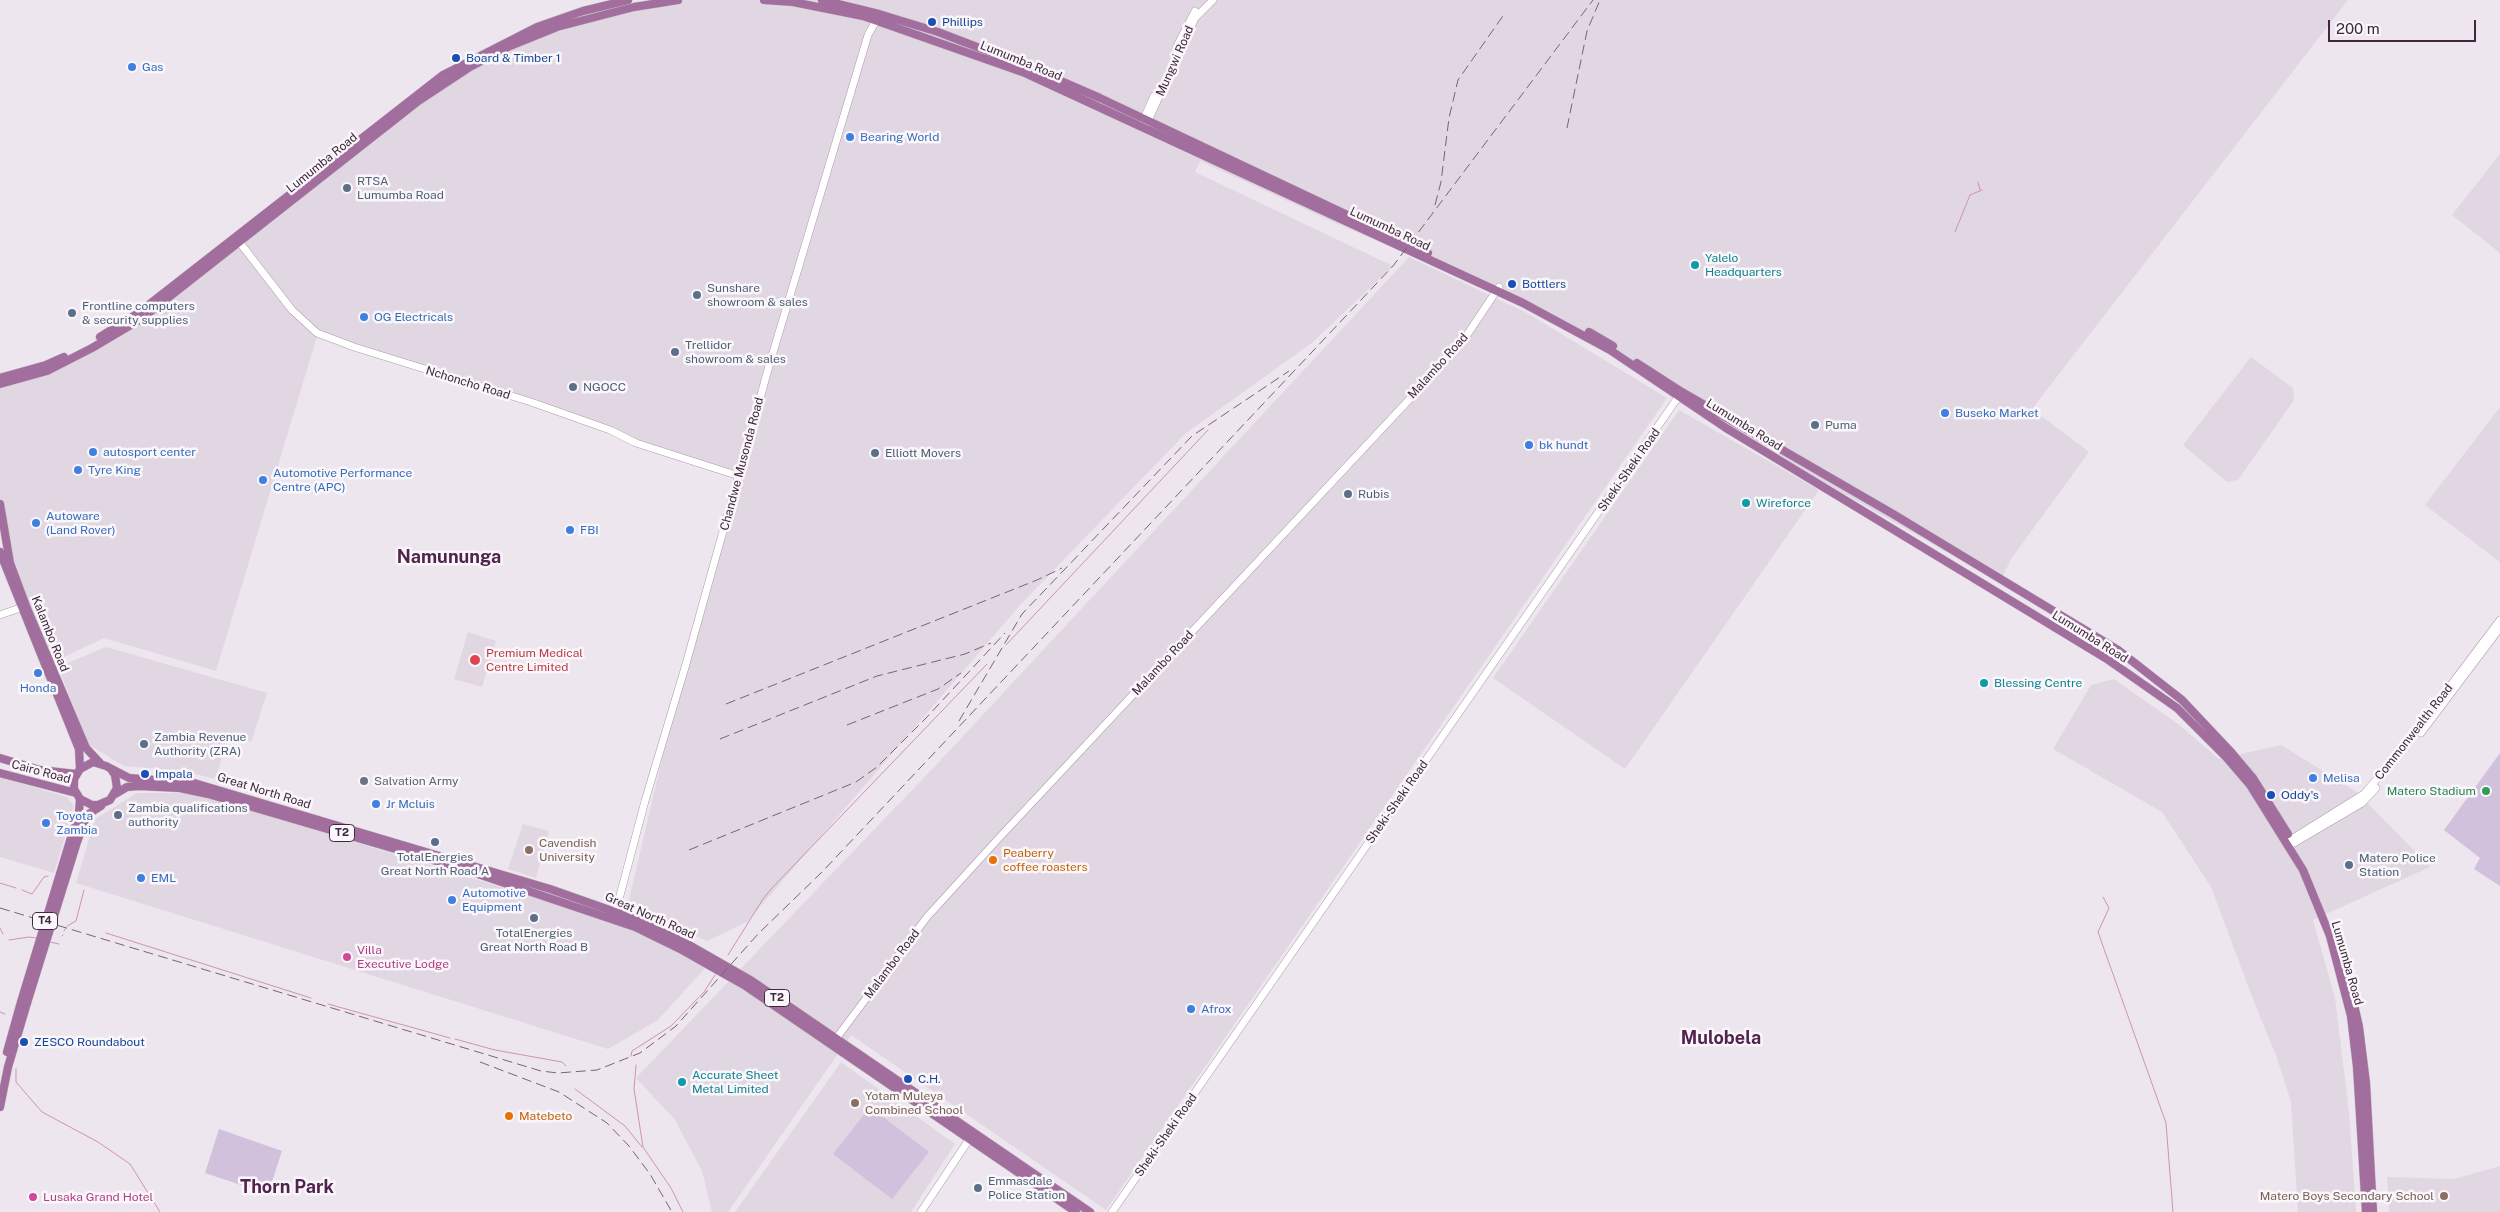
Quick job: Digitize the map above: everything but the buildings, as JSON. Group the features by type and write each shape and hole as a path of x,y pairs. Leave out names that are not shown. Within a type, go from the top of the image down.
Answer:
{"main road":[{"name":"Lumumba Road","path":"0,384 47,371 92,348 141,319 430,83 451,69 537,27 583,11 628,0"},
{"name":"Lumumba Road","path":"0,378 46,365 101,337 137,314 417,102 470,67 510,46 557,27 634,7 678,0"},
{"name":"Lumumba Road","path":"764,0 793,1 878,17"},
{"name":"Lumumba Road","path":"822,0 878,17 1025,73 1144,124 1498,289 1599,343 2099,654 2177,708 2250,784 2312,878 2333,930 2348,980 2359,1027 2366,1083 2373,1212"},
{"name":"Lumumba Road","path":"1681,395 1893,514 2118,650 2182,700 2232,752 2253,778 2290,843 2330,936 2343,978 2357,1067 2366,1212"},
{"name":"Kalambo Road","path":"0,504 10,563 24,606 80,749 78,772"},
{"name":"Kalambo Road","path":"0,552 86,748 100,763"},
{"name":"Cairo Road","path":"0,758 40,770 78,772"},
{"path":"93,762 100,763 111,769 117,781 114,794 105,803 92,805 78,796 74,784 78,772 93,762"},
{"name":"Great North Road","path":"111,769 129,778 181,781 226,791 615,915 713,966 834,1041 972,1136 1076,1212"},
{"name":"Cairo Road","path":"0,773 78,796"},
{"name":"Great North Road","path":"114,794 127,787 139,786 180,788 208,794 615,915"},
{"name":"T4","path":"0,1081 74,842 79,815 78,796"},
{"name":"T4","path":"74,842 89,813 105,803"},
{"name":"T4","path":"0,1107 24,1002"},
{"name":"Great North Road","path":"972,1136 1090,1212"}],"street":[{"name":"Mungwi Road","path":"1144,124 1190,17 1206,0"},
{"name":"Mungwi Road","path":"1144,124 1194,18 1213,0"},
{"name":"Chandwe Musonda Road","path":"615,915 645,801 686,664 769,366 868,35 878,17"},
{"name":"Nchoncho Road","path":"237,240 292,310 317,333 354,347 532,402 610,430 655,450 739,476"},
{"name":"Malambo Road","path":"834,1041 928,917 998,839 1435,372 1472,328 1498,289"},
{"name":"Sheki-Sheki Road","path":"1112,1212 1681,395"},
{"path":"0,615 24,606"},
{"name":"Commonwealth Road","path":"2290,843 2364,794 2404,747 2500,620"},
{"name":"Commonwealth Road","path":"2290,843 2369,796 2448,699 2500,628"},
{"path":"921,1212 972,1136"}],"shaded area":[{"path":"684,0 2348,0 2032,409 2089,452 2011,559 2000,582 1717,422 1603,346 1490,290 1340,225 1200,161 1195,172 1393,266 1313,342 1185,434 1021,604 747,922 707,941 627,908 684,665 737,475 318,333 216,671 104,638 47,665 6,565 0,503 0,388 46,371 92,349 403,113 492,56 559,27 658,2"},
{"path":"2500,154 2500,253 2452,215"},
{"path":"1409,257 1527,313 1667,398 1106,1210 851,1035 728,1212 712,1212 702,1171 675,1120 636,1078 936,765"},
{"path":"2251,357 2293,388 2294,400 2238,480 2227,482 2183,445"},
{"path":"2500,407 2500,562 2425,505"},
{"path":"1679,410 1819,490 1625,769 1493,678"},
{"name":"Premium Medical Centre Limited","path":"468,632 496,641 482,687 454,679"},
{"path":"106,647 267,693 251,742 229,736 215,779 184,771 124,766 89,745 58,667"},
{"path":"2114,679 2178,724 2219,759 2281,745 2357,792 2430,867 2313,920 2335,998 2349,1112 2356,1212 2298,1212 2291,1102 2277,1058 2211,887 2162,812 2053,749 2091,685"},
{"name":"Matero Stadium","path":"2500,753 2500,886 2474,869 2480,858 2444,830"},
{"path":"0,777 67,797 74,806 54,873 0,857"},
{"path":"137,793 185,793 238,806 618,923 708,965 658,1020 608,1049 76,883 95,819"},
{"name":"Cavendish University","path":"523,824 549,831 536,878 508,869"},
{"name":"Yotam Muleya Combined School","path":"841,1062 955,1144 911,1212 735,1212"},
{"path":"870,1107 929,1152 892,1199 833,1154"},
{"path":"219,1129 282,1151 268,1194 205,1173"},
{"name":"Matero Boys Secondary School","path":"2500,1166 2500,1212 2389,1212 2387,1177 2454,1179"}],"waterway":[{"path":"1978,182 1980,190"},
{"path":"1955,232 1970,195 1982,190"},
{"path":"1006,645 1208,430"},
{"path":"728,955 772,888 987,664"},
{"path":"22,890 32,894 44,877 48,876"},
{"path":"0,883 16,888"},
{"path":"67,926 76,921 84,890"},
{"path":"2103,897 2109,908 2098,932 2166,1123 2173,1212"},
{"path":"0,928 3,934"},
{"path":"106,933 311,998"},
{"path":"9,940 29,937 36,938"},
{"path":"50,942 59,944"},
{"path":"631,1056 632,1051 671,1026 704,992 715,975"},
{"path":"328,1004 450,1038"},
{"path":"0,1012 5,1014"},
{"path":"455,1039 495,1050 562,1062 566,1066"},
{"path":"636,1065 634,1089 643,1147 671,1188 683,1212"},
{"path":"16,1069 16,1082 42,1112 98,1142 130,1164 160,1212"},
{"path":"575,1089 625,1126 642,1147"}],"railway":[{"path":"0,908 541,1071 558,1073 597,1070 640,1053 676,1026 758,934 823,871 1393,266 1593,0"},
{"path":"1567,128 1587,31 1600,0"},
{"path":"1435,205 1441,182 1449,118 1458,80 1505,13"},
{"path":"959,721 1022,614 1192,436 1289,371"},
{"path":"726,704 1037,580 1062,568"},
{"path":"689,850 856,782 877,767 926,718 1005,633"},
{"path":"720,739 877,676 965,654 991,643"},
{"path":"847,725 938,689 961,673"},
{"path":"480,1062 559,1092 607,1123 629,1146 650,1174 672,1212"}],"place":[{"name":"Phillips","path":"932,22"},
{"name":"Board & Timber 1","path":"456,58"},
{"name":"Gas","path":"132,67"},
{"name":"Bearing World","path":"850,137"},
{"name":"RTSA Lumumba Road","path":"347,188"},
{"name":"Yalelo Headquarters","path":"1695,265"},
{"name":"Bottlers","path":"1512,284"},
{"name":"Sunshare showroom & sales","path":"697,295"},
{"name":"Frontline computers & security supplies","path":"72,313"},
{"name":"OG Electricals","path":"364,317"},
{"name":"Trellidor showroom & sales","path":"675,352"},
{"name":"NGOCC","path":"573,387"},
{"name":"Buseko Market","path":"1945,413"},
{"name":"Puma","path":"1815,425"},
{"name":"bk hundt","path":"1529,445"},
{"name":"autosport center","path":"93,452"},
{"name":"Elliott Movers","path":"875,453"},
{"name":"Tyre King","path":"78,470"},
{"name":"Automotive Performance Centre (APC)","path":"263,480"},
{"name":"Rubis","path":"1348,494"},
{"name":"Wireforce","path":"1746,503"},
{"name":"Autoware (Land Rover)","path":"36,523"},
{"name":"FBI","path":"570,530"},
{"name":"Premium Medical Centre Limited","path":"475,660"},
{"name":"Honda","path":"38,673"},
{"name":"Blessing Centre","path":"1984,683"},
{"name":"Zambia Revenue Authority (ZRA)","path":"144,744"},
{"name":"Impala","path":"145,774"},
{"name":"Melisa","path":"2313,778"},
{"name":"Salvation Army","path":"364,781"},
{"name":"Matero Stadium","path":"2486,791"},
{"name":"Oddy's","path":"2271,795"},
{"name":"Jr Mcluis","path":"376,804"},
{"name":"Zambia qualifications authority","path":"118,815"},
{"name":"Toyota Zambia","path":"46,823"},
{"name":"TotalEnergies Great North Road A","path":"435,842"},
{"name":"Cavendish University","path":"529,850"},
{"name":"Peaberry coffee roasters","path":"993,860"},
{"name":"Matero Police Station","path":"2349,865"},
{"name":"EML","path":"141,878"},
{"name":"Automotive Equipment","path":"452,900"},
{"name":"TotalEnergies Great North Road B","path":"534,918"},
{"name":"Villa Executive Lodge","path":"347,957"},
{"name":"Afrox","path":"1191,1009"},
{"name":"ZESCO Roundabout","path":"24,1042"},
{"name":"C.H.","path":"908,1079"},
{"name":"Accurate Sheet Metal Limited","path":"682,1082"},
{"name":"Yotam Muleya Combined School","path":"855,1103"},
{"name":"Matebeto","path":"509,1116"},
{"name":"Emmasdale Police Station","path":"978,1188"},
{"name":"Matero Boys Secondary School","path":"2444,1196"},
{"name":"Lusaka Grand Hotel","path":"33,1197"}],"district":[{"name":"Namununga","path":"449,557"},
{"name":"Mulobela","path":"1721,1038"},
{"name":"Thorn Park","path":"287,1187"}]}
